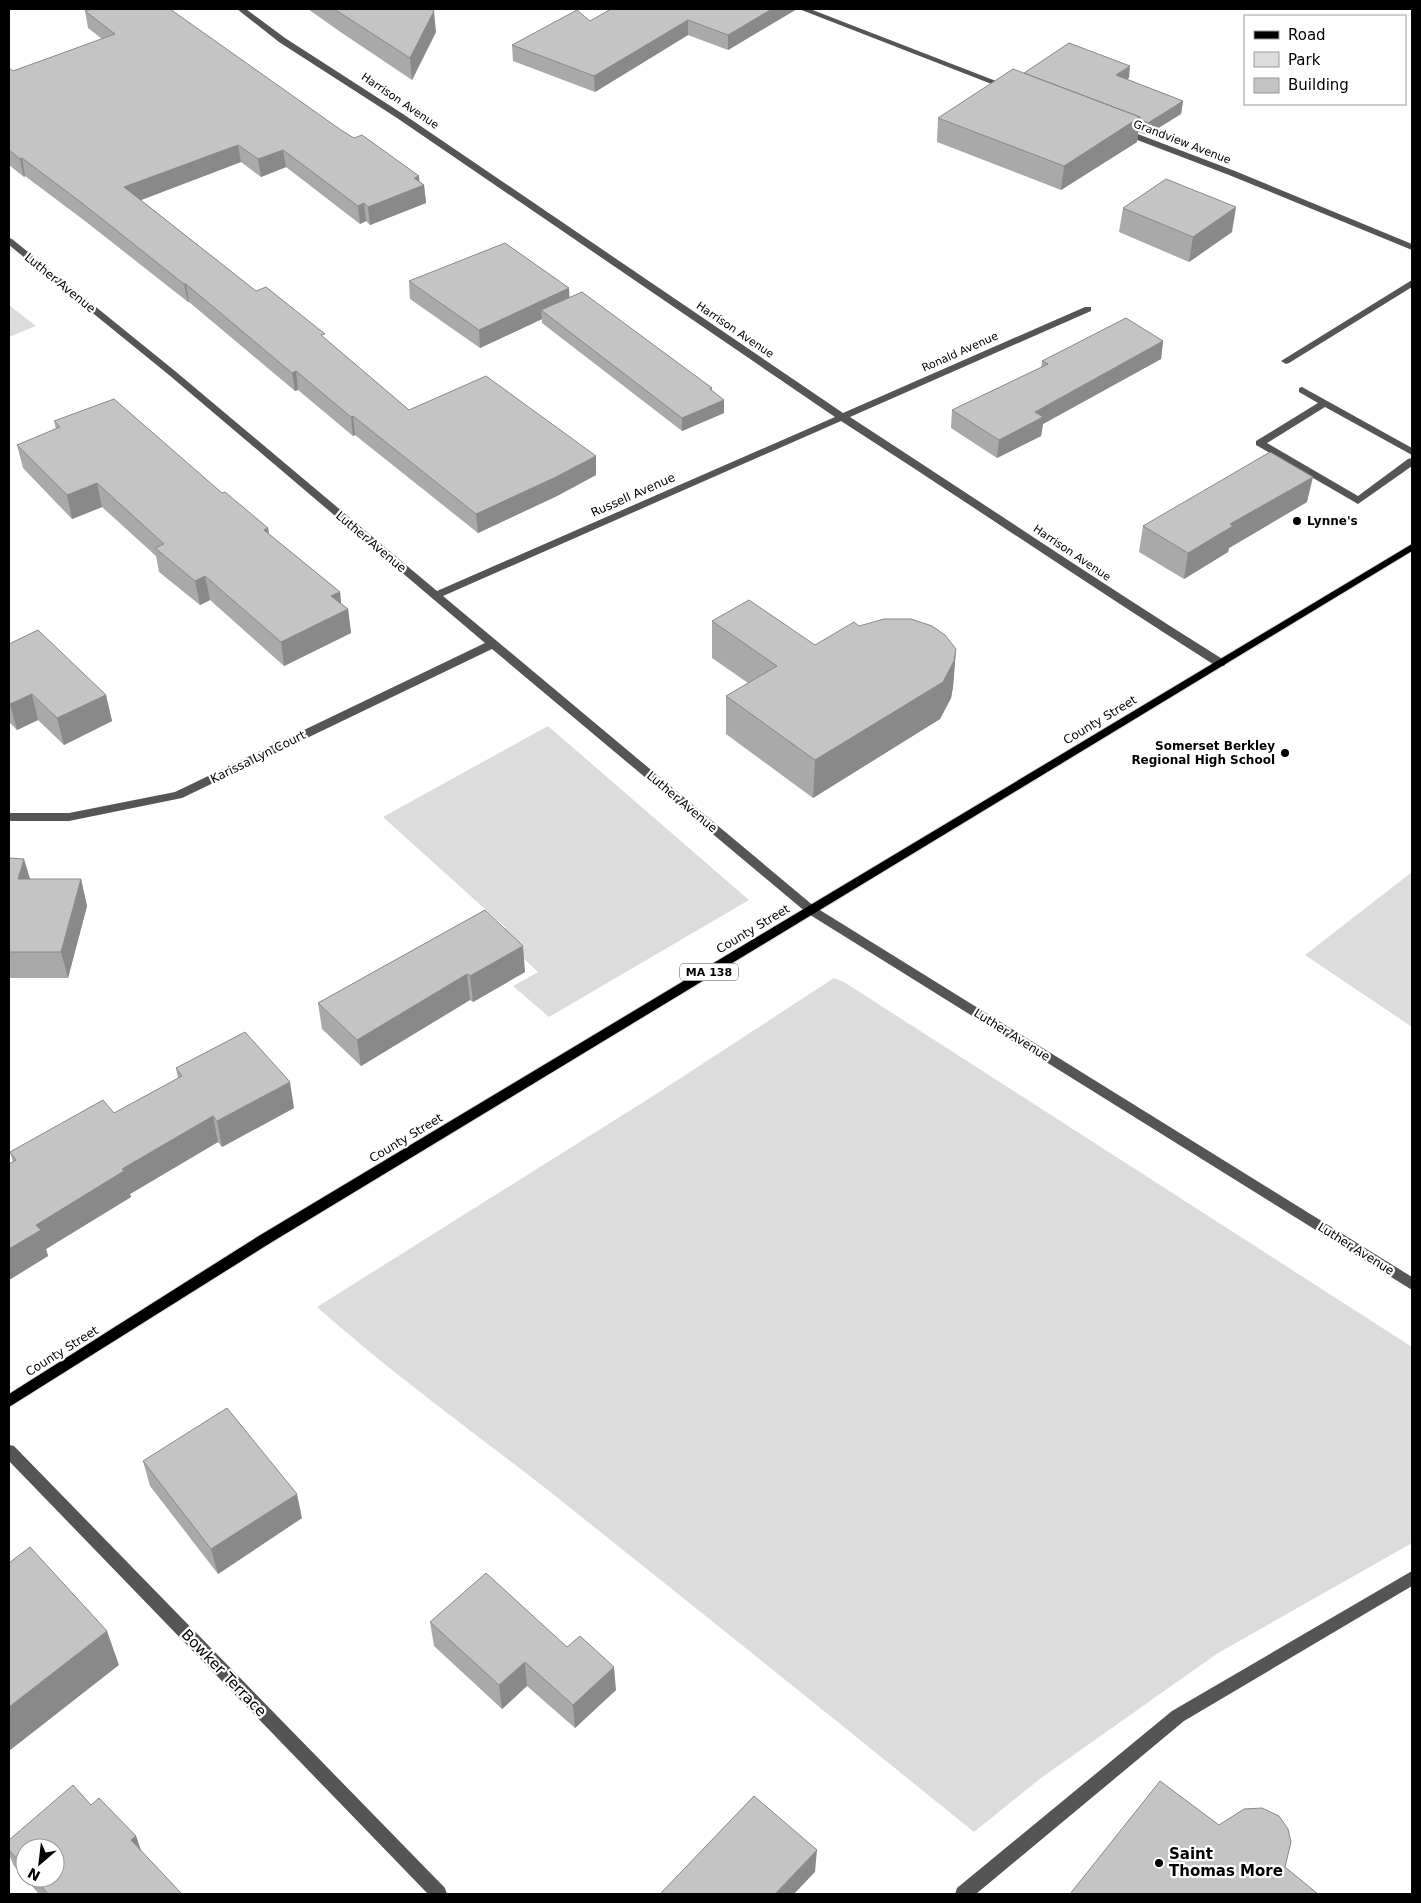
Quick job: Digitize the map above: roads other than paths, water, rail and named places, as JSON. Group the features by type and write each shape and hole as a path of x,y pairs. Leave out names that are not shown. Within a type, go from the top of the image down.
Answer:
{"main road":[{"name":"County Street","path":"9,1401 262,1241 1412,548"}],"street":[{"name":"Harrison Avenue","path":"241,9 282,40 400,116 842,418 953,488 1095,584 1220,663"},
{"path":"803,9 1016,90"},
{"name":"Grandview Avenue","path":"1115,128 1232,173 1412,247"},
{"name":"Luther Avenue","path":"9,241 172,373 435,596 811,910 1412,1284"},
{"path":"1286,361 1412,283"},
{"name":"Ronald Avenue","path":"842,418 1088,309"},
{"path":"1302,390 1410,447"},
{"path":"1326,403 1260,442 1358,501 1412,461"},
{"name":"Russell Avenue","path":"435,596 842,418"},
{"name":"Karissa Lyn Court","path":"9,817 69,817 178,795 493,644"},
{"name":"Bowker Terrace","path":"9,1451 439,1894"},
{"path":"963,1894 1178,1716 1412,1578"}],"place":[{"name":"Lynne's","path":"1297,521"},
{"name":"Somerset Berkley Regional High School","path":"1285,753"},
{"name":"Saint Thomas More","path":"1159,1863"}]}
